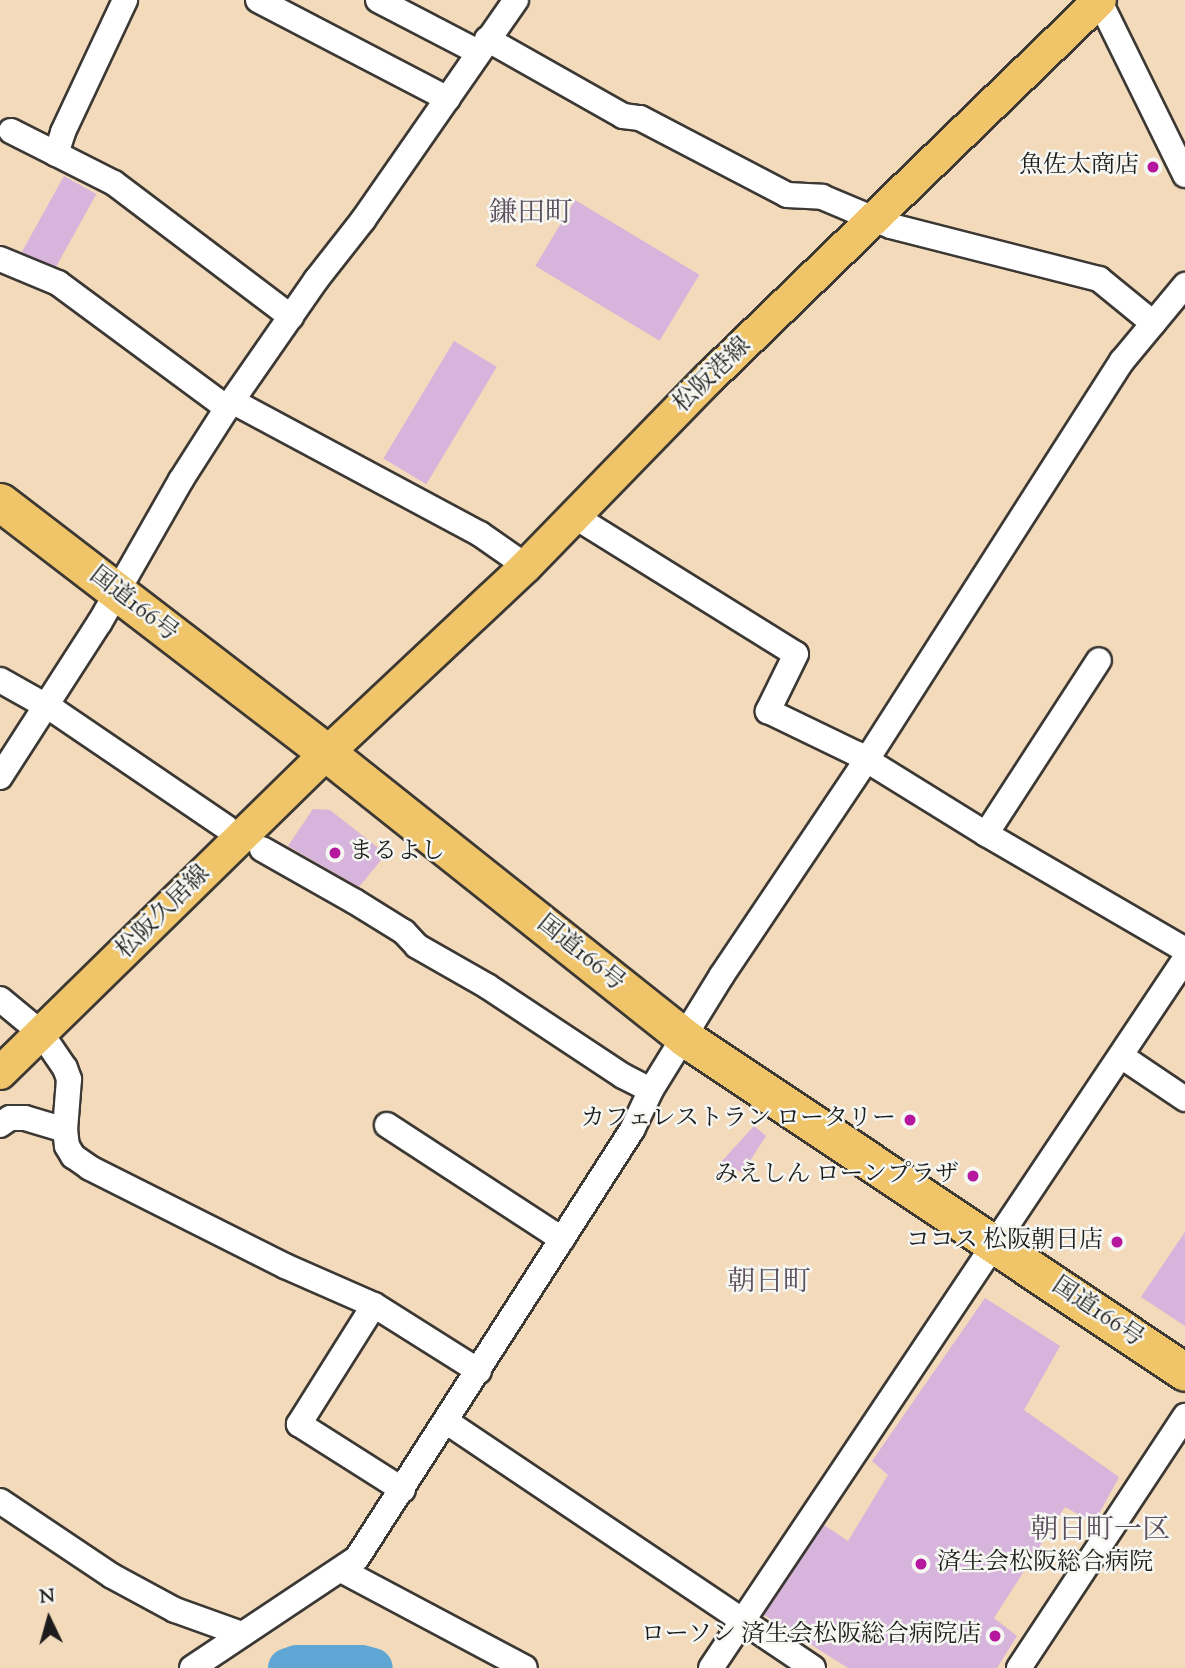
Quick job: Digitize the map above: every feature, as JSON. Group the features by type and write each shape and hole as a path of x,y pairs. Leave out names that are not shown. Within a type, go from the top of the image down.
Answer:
{"highway":[{"name":"国道166号","path":"0,502 327,753 685,1038 1185,1372"}],"main road":[{"name":"松阪港線","path":"327,753 526,566 708,379 876,220 1099,0"},
{"name":"松阪久居線","path":"0,1073 327,753"}],"street":[{"path":"57,154 62,132 125,0"},
{"path":"258,0 447,99"},
{"path":"379,0 483,46 623,116 640,118 787,195 822,197 876,220 1098,279 1153,323"},
{"path":"0,777 47,707 181,480 229,405 363,220 516,0"},
{"path":"1099,0 1185,175"},
{"path":"11,131 114,183 291,317"},
{"path":"0,259 58,283 229,405 480,534 526,566"},
{"path":"192,1668 357,1558 404,1490 632,1130 651,1090 722,975 866,761 1122,361 1185,285"},
{"path":"574,516 796,654 768,711 866,761 1185,950"},
{"path":"986,834 1099,660"},
{"path":"0,680 47,707 226,827"},
{"path":"262,849 354,901 404,932 418,946 487,986 623,1076 651,1090"},
{"path":"711,1668 1185,959"},
{"path":"0,999 41,1034 59,1057 69,1079 65,1130 67,1146 73,1156 90,1168 285,1266 374,1305 479,1371"},
{"path":"1121,1056 1185,1099"},
{"path":"0,1125 10,1118 25,1118 65,1130"},
{"path":"387,1125 562,1240"},
{"path":"374,1305 299,1424 404,1490"},
{"path":"1019,1668 1185,1416"},
{"path":"447,1422 813,1668"},
{"path":"0,1501 112,1576 175,1610 242,1633"},
{"path":"341,1570 516,1664"}],"building":[{"path":"64,176 96,194 54,270 22,252"},
{"path":"575,200 699,275 660,341 535,266"},
{"path":"454,341 497,367 426,484 383,458"},
{"name":"まるよし","path":"313,809 330,810 386,854 359,887 288,846"},
{"path":"754,1126 766,1136 742,1173 722,1161"},
{"path":"1185,1232 1185,1326 1141,1297"},
{"path":"985,1298 1060,1346 1024,1410 1119,1477 1094,1523 1065,1507 994,1618 1017,1636 997,1668 848,1668 764,1615 824,1525 848,1541 888,1475 872,1461"}],"waterway":[{"path":"288,1668 297,1665 361,1665 373,1668"}],"place":[{"name":"魚佐太商店","path":"1153,167"},
{"name":"まるよし","path":"335,853"},
{"name":"カフェレストラン ロータリー","path":"910,1120"},
{"name":"みえしん ローンプラザ","path":"973,1176"},
{"name":"ココス 松阪朝日店","path":"1117,1242"},
{"name":"済生会松阪総合病院","path":"921,1564"},
{"name":"ローソン 済生会松阪総合病院店","path":"995,1636"}],"district":[{"name":"鎌田町","path":"531,214"},
{"name":"朝日町","path":"769,1283"},
{"name":"朝日町一区","path":"1100,1531"}]}
